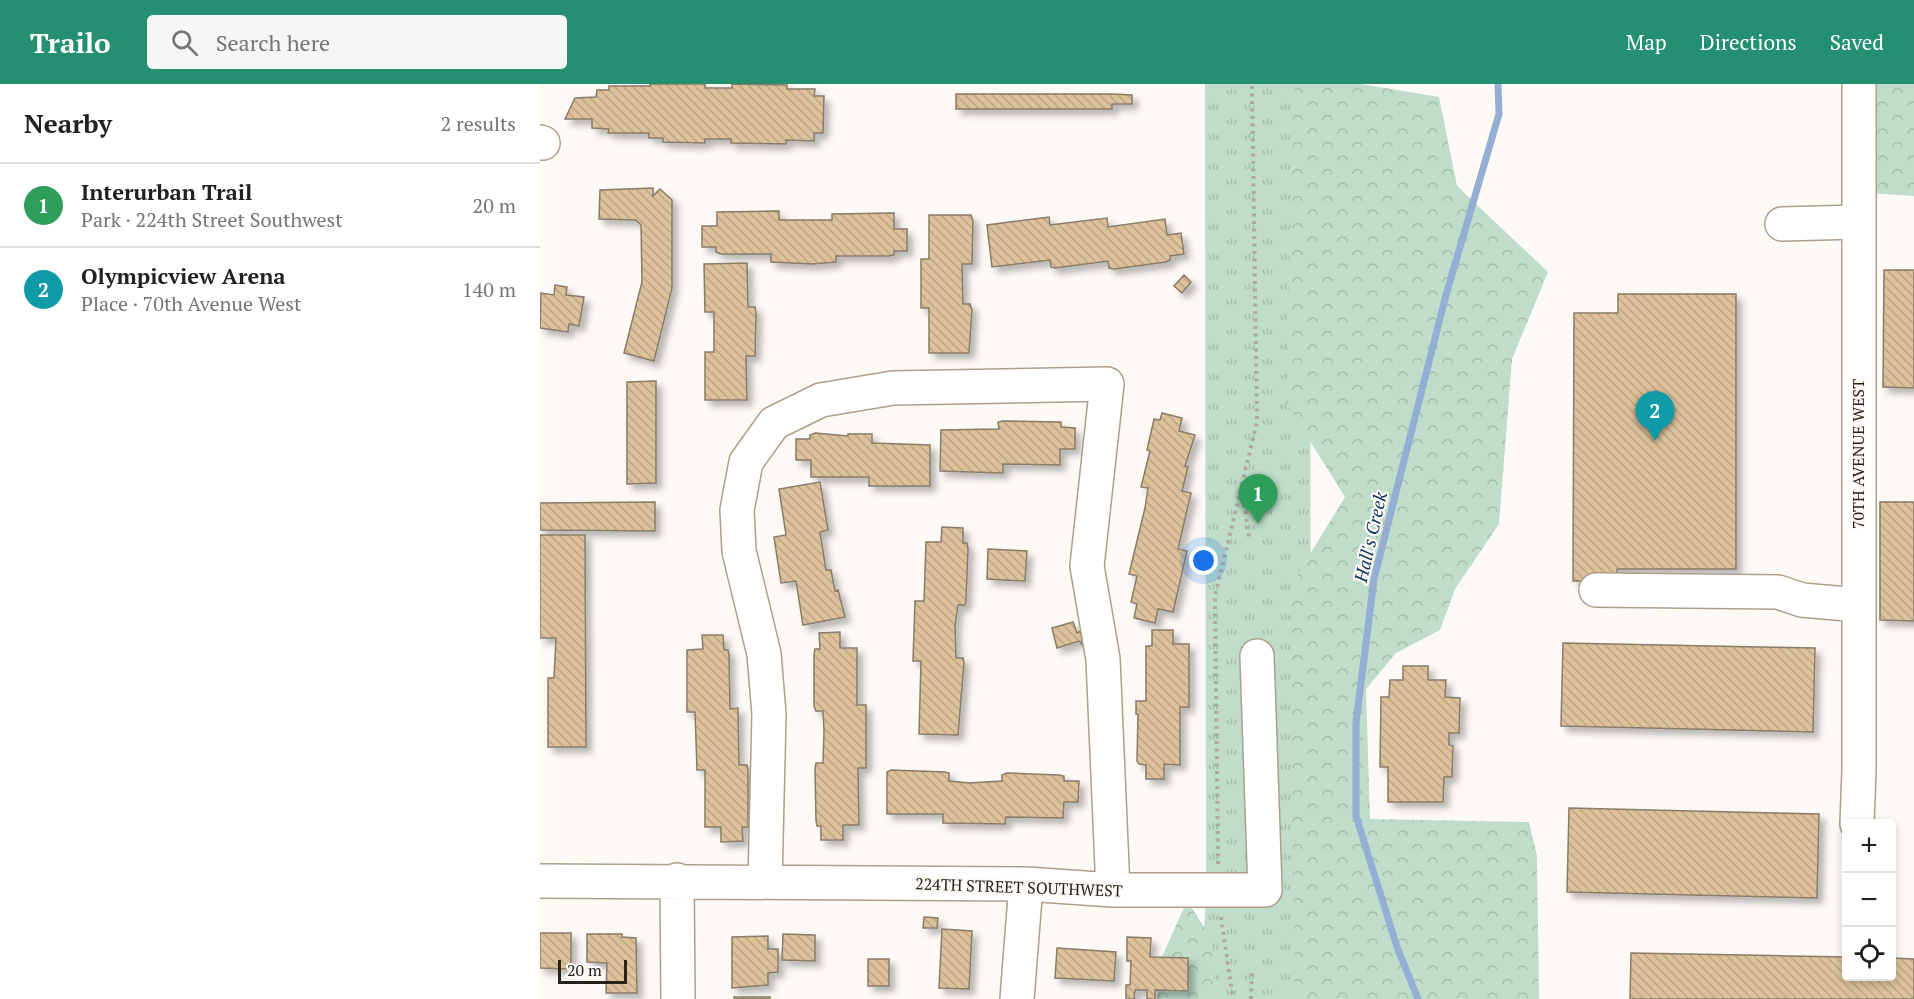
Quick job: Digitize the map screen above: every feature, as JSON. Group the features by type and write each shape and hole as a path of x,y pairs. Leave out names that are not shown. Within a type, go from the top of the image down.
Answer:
{"street":[{"name":"70TH AVENUE WEST","path":"1857,819 1860,770 1859,84"},
{"path":"1782,224 1858,222"},
{"path":"765,882 769,714 764,654 739,551 737,510 746,462 774,423 821,400 893,388 1107,384 1087,566 1103,659 1113,890"},
{"path":"1596,590 1778,592 1802,600 1858,605"},
{"name":"224TH STREET SOUTHWEST","path":"540,881 677,880 1026,884 1113,890 1265,890 1257,656"},
{"path":"677,880 678,999"},
{"path":"1017,999 1026,884"}],"path":[{"path":"1219,869 1215,596 1257,422 1252,84"},
{"path":"1242,485 1249,537"},
{"path":"1220,915 1233,999"},
{"path":"1251,999 1252,974"}],"green space":[{"path":"1205,84 1310,84 1311,894 1306,999 1201,999 1206,893"},
{"path":"1294,84 1361,84 1439,97 1457,186 1548,272 1512,359 1499,524 1455,589 1440,630 1396,653 1366,689 1370,819 1529,822 1537,856 1539,999 1294,999 1291,585 1345,497 1286,403"},
{"path":"1870,84 1914,84 1914,196 1869,193"},
{"path":"1187,901 1212,939 1215,999 1157,999 1160,961"}],"building":[{"path":"650,84 705,84 705,88 732,88 732,84 787,85 787,89 815,89 814,96 824,96 823,133 814,133 814,141 786,140 786,144 731,143 731,139 705,139 705,143 663,142 663,138 649,138 649,133 608,133 609,129 592,128 592,119 565,119 575,98 596,97 597,90 609,90 609,86 650,86"},
{"path":"956,94 1132,95 1132,104 1112,104 1112,109 956,109"},
{"path":"653,188 653,196 660,189 672,200 672,288 654,361 624,353 642,282 641,225 636,220 599,219 600,190"},
{"path":"779,211 779,220 832,220 832,214 894,213 894,229 907,229 907,251 894,251 894,255 889,256 836,256 836,262 812,264 771,262 771,254 721,254 716,252 716,247 702,247 702,226 717,226 717,212"},
{"path":"929,215 971,215 973,221 972,264 962,264 963,304 970,304 972,310 969,353 929,353 929,308 921,308 921,259 929,259"},
{"path":"1049,217 1050,225 1107,218 1108,227 1165,219 1167,235 1181,233 1184,254 1170,256 1170,260 1166,262 1114,269 1109,268 1108,261 1055,268 1051,267 1050,260 992,267 987,225"},
{"path":"747,263 748,307 755,307 756,313 755,356 746,356 747,400 705,400 705,352 714,352 714,312 705,312 704,264"},
{"path":"1884,270 1914,270 1914,388 1883,387"},
{"path":"1184,275 1191,282 1182,293 1174,286"},
{"path":"555,285 567,287 566,295 584,297 579,326 569,324 568,332 540,328 541,293 554,295"},
{"path":"1618,294 1736,294 1736,569 1617,569 1617,581 1573,581 1574,313 1618,313"},
{"path":"656,381 656,483 627,484 627,382"},
{"path":"1162,413 1182,418 1179,431 1195,435 1185,466 1188,467 1182,491 1191,493 1178,549 1187,551 1173,612 1158,609 1155,623 1134,618 1137,604 1131,602 1137,576 1129,574 1148,488 1141,487 1150,451 1147,450 1154,419 1160,420"},
{"path":"998,422 1061,422 1061,427 1075,428 1075,449 1060,449 1060,465 1003,464 1003,473 940,471 941,430 999,429"},
{"path":"815,433 848,436 848,434 872,434 872,443 930,445 930,486 869,486 869,477 811,477 811,460 796,460 796,439 810,439 810,435"},
{"path":"820,482 828,530 820,532 826,570 831,570 835,591 838,590 845,617 803,625 796,581 781,583 774,537 786,535 779,489"},
{"path":"655,502 655,531 540,530 540,503"},
{"path":"1880,502 1914,502 1914,621 1880,620"},
{"path":"942,527 963,528 963,543 967,543 968,548 966,601 965,605 958,605 955,625 956,658 963,658 964,663 958,735 919,734 921,661 913,661 915,601 924,601 926,542 941,542"},
{"path":"540,535 585,535 586,747 548,747 548,678 554,678 556,638 540,638"},
{"path":"988,549 1027,551 1025,581 987,579"},
{"path":"1073,622 1077,633 1081,631 1082,644 1079,641 1057,648 1052,628"},
{"path":"1152,630 1173,630 1173,644 1189,644 1189,707 1180,707 1180,765 1164,764 1164,779 1146,779 1146,765 1139,764 1137,761 1136,701 1146,701 1146,646 1152,646"},
{"path":"840,632 840,648 857,648 857,705 866,705 866,768 858,768 859,825 843,825 843,840 821,840 821,826 817,826 816,821 815,768 816,763 823,763 824,731 823,711 816,711 814,706 814,654 815,649 820,649 819,633"},
{"path":"702,635 723,635 724,650 728,650 729,655 730,709 738,708 739,765 747,765 748,769 748,827 742,827 743,841 721,842 721,827 705,827 705,770 697,770 695,712 687,712 687,650 703,649"},
{"path":"1563,643 1815,648 1813,732 1561,726"},
{"path":"1403,666 1428,666 1428,680 1446,680 1445,697 1460,698 1459,733 1449,733 1449,745 1453,746 1452,777 1444,777 1443,802 1388,802 1388,767 1380,767 1381,697 1389,697 1390,680 1403,680"},
{"path":"891,770 945,772 949,773 949,781 969,783 1002,781 1002,775 1007,773 1059,775 1064,776 1064,781 1079,781 1078,802 1064,802 1063,818 1006,817 1005,824 943,823 943,814 887,814 887,772"},
{"path":"1569,808 1819,814 1817,898 1567,892"},
{"path":"924,917 938,918 937,928 923,928"},
{"path":"942,929 972,931 969,989 939,988"},
{"path":"540,933 571,933 571,969 540,968"},
{"path":"587,934 622,934 622,937 636,938 637,993 606,993 607,963 587,962"},
{"path":"783,934 815,935 815,961 782,960"},
{"path":"768,936 768,949 778,949 778,972 768,973 768,985 732,988 732,937"},
{"path":"1127,937 1151,938 1150,957 1188,958 1188,991 1155,990 1155,999 1147,999 1147,990 1135,990 1134,999 1126,999 1126,985 1130,985 1131,961 1127,961"},
{"path":"1057,948 1116,952 1114,981 1055,978"},
{"path":"1631,953 1842,957 1842,981 1896,981 1896,958 1914,959 1914,999 1630,999"},
{"path":"868,959 889,959 889,986 868,986"},
{"path":"734,997 770,997 770,999 734,999"}],"waterway":[{"name":"Hall's Creek","path":"1418,999 1397,947 1356,816 1356,723 1374,579 1446,295 1499,114 1498,84"}],"place":[{"name":"Olympicview Arena","path":"1655,441"},
{"name":"Interurban Trail","path":"1258,524"}]}
